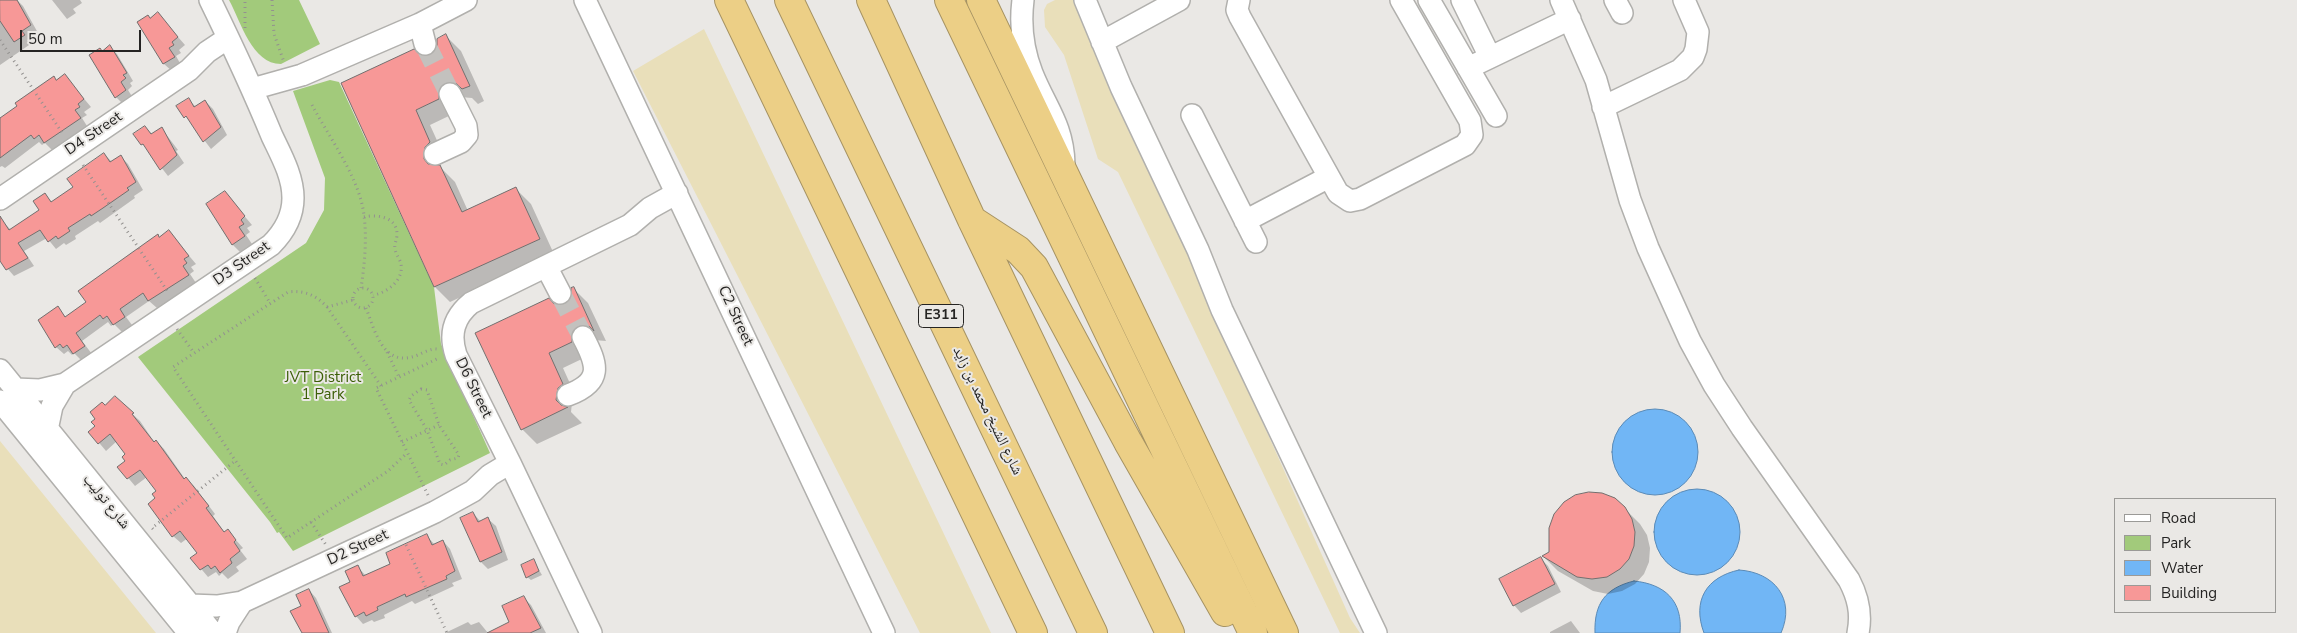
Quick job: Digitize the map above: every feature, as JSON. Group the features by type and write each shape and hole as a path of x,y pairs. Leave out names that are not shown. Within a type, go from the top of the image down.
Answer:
{"highway":[{"path":"729,0 1033,633"},
{"name":"شارع الشيخ محمد بن زايد","path":"789,0 1093,633"},
{"path":"871,0 972,220 1170,633"},
{"path":"949,0 1253,633"},
{"path":"981,0 1284,633"},
{"path":"972,220 1018,250 1034,267 1128,442 1238,633"}],"street":[{"name":"D3 Street","path":"8,395 65,384 246,262 279,237 290,218 293,196 289,174 256,98 239,38 210,0"},
{"path":"256,98 277,97 302,75 420,24 466,0"},
{"name":"C2 Street","path":"585,0 884,633"},
{"path":"1023,0 1022,17 1025,49 1032,73 1061,133 1064,170"},
{"path":"1085,0 1102,42 1191,232 1222,310 1376,633"},
{"path":"1102,42 1179,0"},
{"path":"1239,0 1238,10 1240,17 1329,177 1341,197 1355,200 1465,145 1472,135 1470,121 1401,0"},
{"path":"1429,0 1496,116"},
{"path":"1462,0 1490,57"},
{"path":"1561,0 1592,68 1633,208 1671,303 1714,385 1849,580 1860,607 1858,633"},
{"path":"1603,107 1680,70 1693,57 1698,32 1684,0"},
{"path":"1468,68 1570,19"},
{"path":"420,24 425,44"},
{"name":"D4 Street","path":"0,199 189,70 219,60 239,38"},
{"path":"435,154 461,142 467,135 466,126 450,94"},
{"path":"1192,115 1256,242"},
{"path":"1245,221 1329,177"},
{"name":"D6 Street","path":"591,633 456,355 453,346 453,326 458,317 472,303 547,268 630,225 650,208 680,200"},
{"path":"547,268 560,293"},
{"path":"568,395 583,389 592,380 594,374 595,361 583,337"},
{"name":"شارع توليب","path":"0,370 8,395 188,633"},
{"name":"D3 Street","path":"47,430 52,406 65,384"},
{"name":"شارع توليب","path":"8,395 47,430 213,633"},
{"name":"D2 Street","path":"191,606 217,606 242,602 436,512 473,491 490,475 513,470"},
{"path":"225,633 229,622 242,602"}],"path":[{"path":"239,38 245,0"},
{"path":"272,0 274,34 285,62 279,65"},
{"path":"239,38 240,19"},
{"path":"0,40 73,149 173,311 194,353"},
{"path":"312,105 354,181 362,204 364,217 364,266 361,288"},
{"path":"364,217 380,216 394,224 397,233 395,251 401,262 401,268 392,287 380,294 373,295"},
{"path":"246,262 270,303"},
{"path":"361,288 368,289 373,295 372,303 366,308 358,306 354,300 354,292 361,288"},
{"path":"381,386 327,307 315,296 302,292 288,292 173,367 287,538 388,472 407,453"},
{"path":"327,307 354,300"},
{"path":"366,308 378,341 386,351 399,377"},
{"path":"386,351 405,358 436,348 443,365"},
{"path":"436,512 376,388 440,357"},
{"path":"421,389 427,390 439,425 459,455 458,458 450,460 444,465 440,464 428,430 409,400 410,396 421,389"},
{"path":"402,442 439,425"},
{"path":"144,549 160,537 152,528 235,461"},
{"path":"311,522 334,559"},
{"path":"399,529 447,633"}],"green space":[{"path":"229,0 299,0 320,44 281,64 271,62 255,50"},
{"name":"JVT District 1 Park","path":"330,80 339,82 434,287 441,344 490,453 293,551 138,357 306,243 324,210 325,178 293,91"}],"sand":[{"path":"1055,0 1074,0 1350,618 1360,633 1340,633 1118,172 1098,159 1064,55 1045,27 1044,10 1047,4"},
{"path":"704,29 991,633 920,633 633,71"},
{"path":"0,441 156,633 0,633"}],"water":[{"path":"1655,409 1672,412 1686,421 1695,435 1698,452 1695,469 1686,483 1672,492 1655,495 1638,492 1624,483 1615,469 1612,452 1615,435 1624,421 1638,412"},
{"path":"1697,489 1714,492 1728,501 1737,515 1740,532 1737,549 1728,563 1714,572 1697,575 1680,572 1666,563 1657,549 1654,532 1657,515 1666,501 1680,492"},
{"path":"1739,570 1762,576 1772,582 1779,590 1784,599 1786,609 1781,633 1704,633 1700,611 1701,601 1705,592 1718,578"},
{"path":"1634,581 1655,586 1670,596 1678,612 1680,633 1595,633 1597,614 1603,599 1616,588"}],"building":[{"path":"0,0 17,0 31,25 22,31 25,35 14,42 0,21"},
{"path":"158,12 178,37 172,42 174,45 169,48 175,57 163,64 137,22 148,15 150,18"},
{"path":"446,34 470,86 462,89 456,83 445,83 439,88 439,99 416,110 430,142 425,147 424,159 428,164 440,165 462,212 516,187 540,239 434,287 341,83 414,49 421,56 428,56 437,48 437,39"},
{"path":"110,45 127,73 123,75 126,78 121,82 126,90 115,98 89,55 100,48 102,51"},
{"path":"65,74 84,99 78,104 80,107 75,110 81,118 44,143 39,135 34,139 31,135 0,158 0,118 17,106 15,103 54,76 56,80"},
{"path":"189,98 194,107 205,100 221,127 203,142 186,116 184,118 176,106"},
{"path":"145,126 151,134 162,127 177,155 160,170 143,144 141,145 133,134"},
{"path":"104,153 110,162 121,155 136,182 127,188 129,190 103,208 68,228 70,231 58,239 56,236 48,242 40,230 18,243 28,258 6,270 0,261 0,216 9,230 39,210 33,201 45,193 51,202 73,187 67,179"},
{"path":"225,191 245,216 241,220 244,224 239,227 245,236 232,245 206,204"},
{"path":"169,230 189,256 184,259 187,263 183,266 189,275 148,301 143,293 120,309 125,317 113,325 107,316 103,319 100,315 76,333 85,346 73,354 67,345 63,348 60,344 55,348 38,320 58,306 65,317 86,302 78,291 158,234 159,237"},
{"path":"574,287 594,331 589,326 578,326 572,331 572,342 549,353 563,384 558,388 556,400 561,405 568,407 521,430 475,333 549,298 554,304 565,304 571,299 571,288"},
{"path":"115,396 134,413 132,414 154,442 156,440 184,479 186,477 209,506 206,508 224,532 228,529 236,540 234,542 240,551 230,559 232,563 220,573 215,566 211,569 208,565 200,570 190,558 197,553 180,531 172,537 148,504 155,498 152,494 156,491 140,470 127,479 117,467 125,461 122,457 125,454 110,434 98,444 88,432 95,426 91,422 95,419 90,412 102,402 105,405"},
{"path":"1589,492 1602,493 1615,498 1625,507 1632,519 1635,532 1634,546 1629,559 1620,569 1607,577 1592,579 1577,577 1542,556 1549,552 1549,528 1554,514 1564,502 1575,495"},
{"path":"473,512 478,522 488,517 502,552 480,562 460,518"},
{"path":"427,534 432,545 443,540 455,571 446,576 447,579 406,597 405,594 377,607 378,610 366,616 364,612 355,617 339,587 350,582 345,571 358,565 363,576 390,564 386,553"},
{"path":"1541,557 1555,584 1513,606 1499,579"},
{"path":"534,559 539,571 526,578 521,565"},
{"path":"309,589 329,633 302,633 290,611 301,606 296,595"},
{"path":"524,596 541,628 530,633 487,633 509,622 502,606"}],"tunnel":[{"path":"425,44 450,94"},
{"path":"560,293 583,337"}]}
